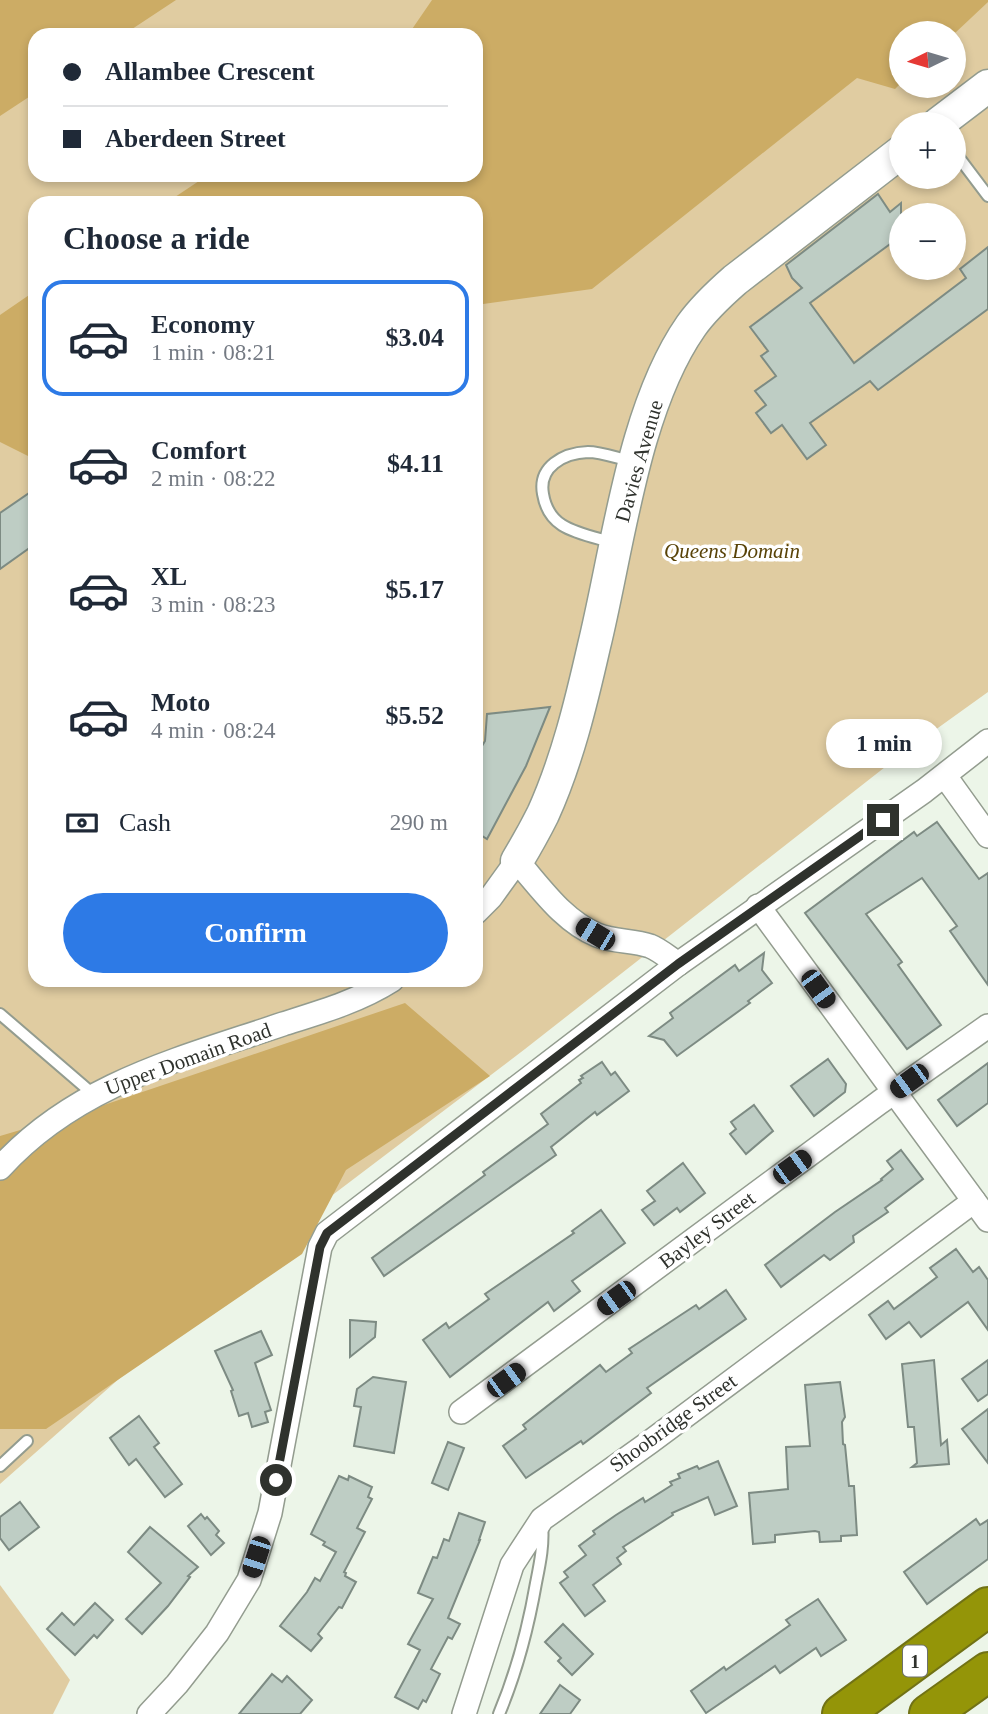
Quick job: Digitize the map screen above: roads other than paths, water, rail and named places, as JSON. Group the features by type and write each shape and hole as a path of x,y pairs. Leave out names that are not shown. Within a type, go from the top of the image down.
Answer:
{"highway":[{"name":"1","path":"842,1714 988,1607"},
{"path":"929,1714 988,1672"}],"street":[{"path":"954,112 988,86"},
{"name":"Davies Avenue","path":"517,861 543,814 562,767 594,646 636,462 664,376 684,337 711,303 773,249 889,161"},
{"path":"149,1714 177,1684 217,1633 249,1580 270,1513 320,1247 327,1233 678,964 945,776 988,741"},
{"path":"945,776 988,836"},
{"path":"483,905 517,861 572,921 615,941 649,946 678,964"},
{"path":"758,906 988,1220"},
{"name":"Upper Domain Road","path":"0,1168 48,1123 93,1094 169,1062 342,1005 381,987"},
{"name":"Bayley Street","path":"461,1412 894,1092 988,1026"},
{"name":"Shoobridge Street","path":"464,1714 512,1565 542,1519 974,1201"}],"lane":[{"path":"966,166 988,196"},
{"path":"616,544 564,527 552,517 543,493 542,478 551,464 568,456 589,452 636,462"},
{"path":"0,1014 93,1094"},
{"path":"0,1466 27,1441"},
{"path":"499,1714 517,1672 528,1630 544,1541 542,1519"}],"park label":[{"name":"Queens Domain","path":"732,551"}]}
